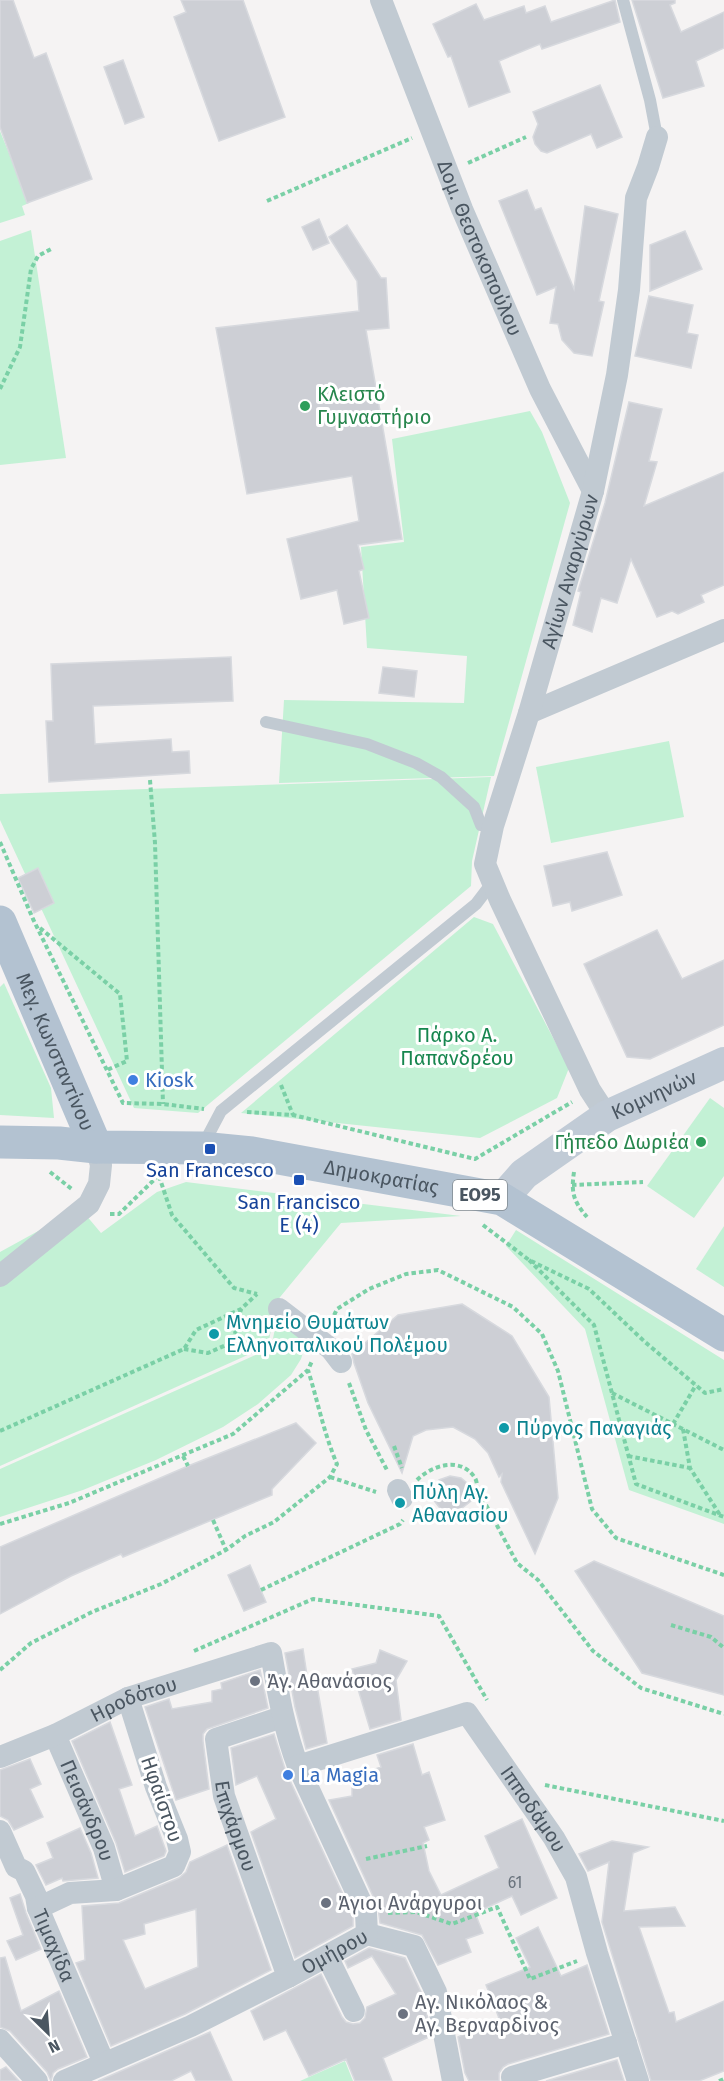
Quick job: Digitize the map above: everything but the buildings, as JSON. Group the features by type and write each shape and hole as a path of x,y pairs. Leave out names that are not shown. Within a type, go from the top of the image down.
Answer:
{"main road":[{"name":"Μεγ. Κωνσταντίνου","path":"0,922 96,1147"},
{"name":"Δημοκρατίας","path":"0,1142 59,1143 96,1147 201,1148 252,1153 502,1199 724,1335"}],"street":[{"name":"Δομ. Θεοτοκοπούλου","path":"381,0 430,130 540,389 590,485"},
{"name":"Αγίων Αναργύρων","path":"607,1116 590,1090 485,864 493,826 529,713 617,375 629,290 636,198 657,137"},
{"path":"529,713 724,630"},
{"name":"Κομνηνών","path":"502,1199 524,1174 607,1116 724,1063"},
{"path":"0,1276 94,1209 101,1165 96,1147"},
{"path":"279,1309 331,1349 341,1362"},
{"name":"Ηροδότου","path":"0,1756 55,1735 128,1698 271,1653"},
{"name":"Ομήρου","path":"64,2081 191,2026 288,1977 327,1956 367,1924 345,1868 298,1767 282,1717 271,1653"},
{"name":"Ηφαίστου","path":"38,1908 70,1893 116,1890 174,1866 180,1852 156,1787 128,1698"},
{"name":"Ιπποδάμου","path":"298,1767 467,1713 554,1838 576,1877 597,1953 638,2081"},
{"name":"Επιχάρμου","path":"282,1717 216,1739 224,1796 288,1977"},
{"name":"Πεισάνδρου","path":"55,1735 104,1848 116,1890"},
{"name":"Τιμαχίδα","path":"0,1831 16,1867 24,1871 36,1896 38,1908 104,2063"},
{"path":"367,1924 414,1946 436,1992 453,2081"},
{"path":"327,1956 354,2011"},
{"path":"0,2040 37,2081"},
{"path":"513,2081 513,2077 626,2043"}],"lane":[{"name":"Αγίων Αναργύρων","path":"623,0 650,100 657,137"},
{"path":"266,723 367,744 416,763 441,777 474,807 481,825 493,826"},
{"path":"201,1148 221,1111 476,904 492,883"}],"path":[{"path":"267,201 430,130"},
{"path":"488,155 526,137"},
{"path":"0,389 20,347 31,269 38,256 53,248"},
{"path":"150,780 155,843 163,1104"},
{"path":"37,926 120,994 127,1061 107,1070"},
{"path":"279,1081 293,1115"},
{"path":"575,1168 572,1185 575,1203 588,1219"},
{"path":"49,1172 58,1176 94,1209 119,1214 159,1175 170,1176"},
{"path":"159,1175 172,1215 234,1288 257,1294 279,1309"},
{"path":"572,1185 643,1182"},
{"path":"505,1233 476,1219 528,1260 594,1325 636,1485 723,1517"},
{"path":"528,1260 589,1289 645,1342 705,1393 724,1389"},
{"path":"327,1330 337,1309 369,1289 406,1274 438,1270 513,1308 543,1334 558,1371 592,1509 616,1538 724,1575"},
{"path":"184,1349 196,1330 241,1309 257,1294"},
{"path":"0,1431 184,1349 208,1353 233,1342 241,1309"},
{"path":"0,1524 69,1503 233,1434 308,1370 313,1360"},
{"path":"261,1590 400,1524 400,1496 366,1430 341,1362"},
{"path":"0,1670 31,1643 92,1612 161,1584 274,1522 330,1477 337,1464 326,1439 308,1370"},
{"path":"673,1424 696,1384"},
{"path":"612,1392 724,1450"},
{"path":"683,1429 690,1468 723,1517"},
{"path":"394,1446 398,1460"},
{"path":"183,1456 188,1466"},
{"path":"628,1456 690,1468"},
{"path":"400,1496 418,1478 439,1466 452,1464 465,1469 475,1478 478,1497 485,1503 517,1563 538,1580 593,1652 640,1688 724,1714"},
{"path":"330,1477 400,1496"},
{"path":"213,1520 226,1550"},
{"path":"183,1656 313,1599 439,1616 490,1705"},
{"path":"671,1625 711,1637 724,1648"},
{"path":"536,1784 724,1821"},
{"path":"345,1868 368,1858 427,1846"},
{"path":"367,1924 416,1912 452,1924 497,1907 530,1979 597,1953"},
{"path":"718,2081 724,2079"}],"green space":[{"path":"0,131 29,203 22,206 25,215 0,223"},
{"path":"31,230 66,458 0,465 0,241"},
{"path":"530,411 542,432 570,503 494,776 279,783 284,700 464,703 467,656 367,648 361,547 404,542 392,439"},
{"path":"669,741 684,817 551,843 536,767"},
{"path":"491,777 472,861 471,886 198,1113 134,1108 0,820 0,794"},
{"name":"Πάρκο Α. Παπανδρέου","path":"474,917 493,924 569,1068 557,1098 480,1138 241,1113"},
{"path":"4,983 51,1088 54,1118 0,1115 0,987"},
{"name":"Γήπεδο Δωριέα","path":"710,1098 724,1108 724,1176 694,1218 647,1186"},
{"path":"186,1182 461,1216 341,1223 276,1302 268,1346 0,1466 0,1252 80,1208 101,1233 157,1192"},
{"path":"724,1226 724,1287 696,1269"},
{"path":"516,1230 724,1360 724,1524 629,1490 585,1329 506,1246"},
{"path":"277,1319 307,1340 301,1359 291,1375 258,1404 223,1427 156,1460 83,1490 0,1517 0,1469 271,1348"},
{"path":"345,2061 353,2081 300,2081"}],"place":[{"name":"Κλειστό Γυμναστήριο","path":"305,406"},
{"name":"Kiosk","path":"133,1080"},
{"name":"Γήπεδο Δωριέα","path":"701,1142"},
{"name":"San Francesco","path":"210,1149"},
{"name":"San Francisco E (4)","path":"299,1180"},
{"name":"Μνημείο Θυμάτων Ελληνοιταλικού Πολέμου","path":"214,1334"},
{"name":"Πύργος Παναγιάς","path":"504,1428"},
{"name":"Πύλη Αγ. Αθανασίου","path":"400,1503"},
{"name":"Άγ. Αθανάσιος","path":"255,1681"},
{"name":"La Magia","path":"288,1775"},
{"name":"Άγιοι Ανάργυροι","path":"326,1903"},
{"name":"Αγ. Νικόλαος & Αγ. Βερναρδίνος","path":"403,2014"}]}
